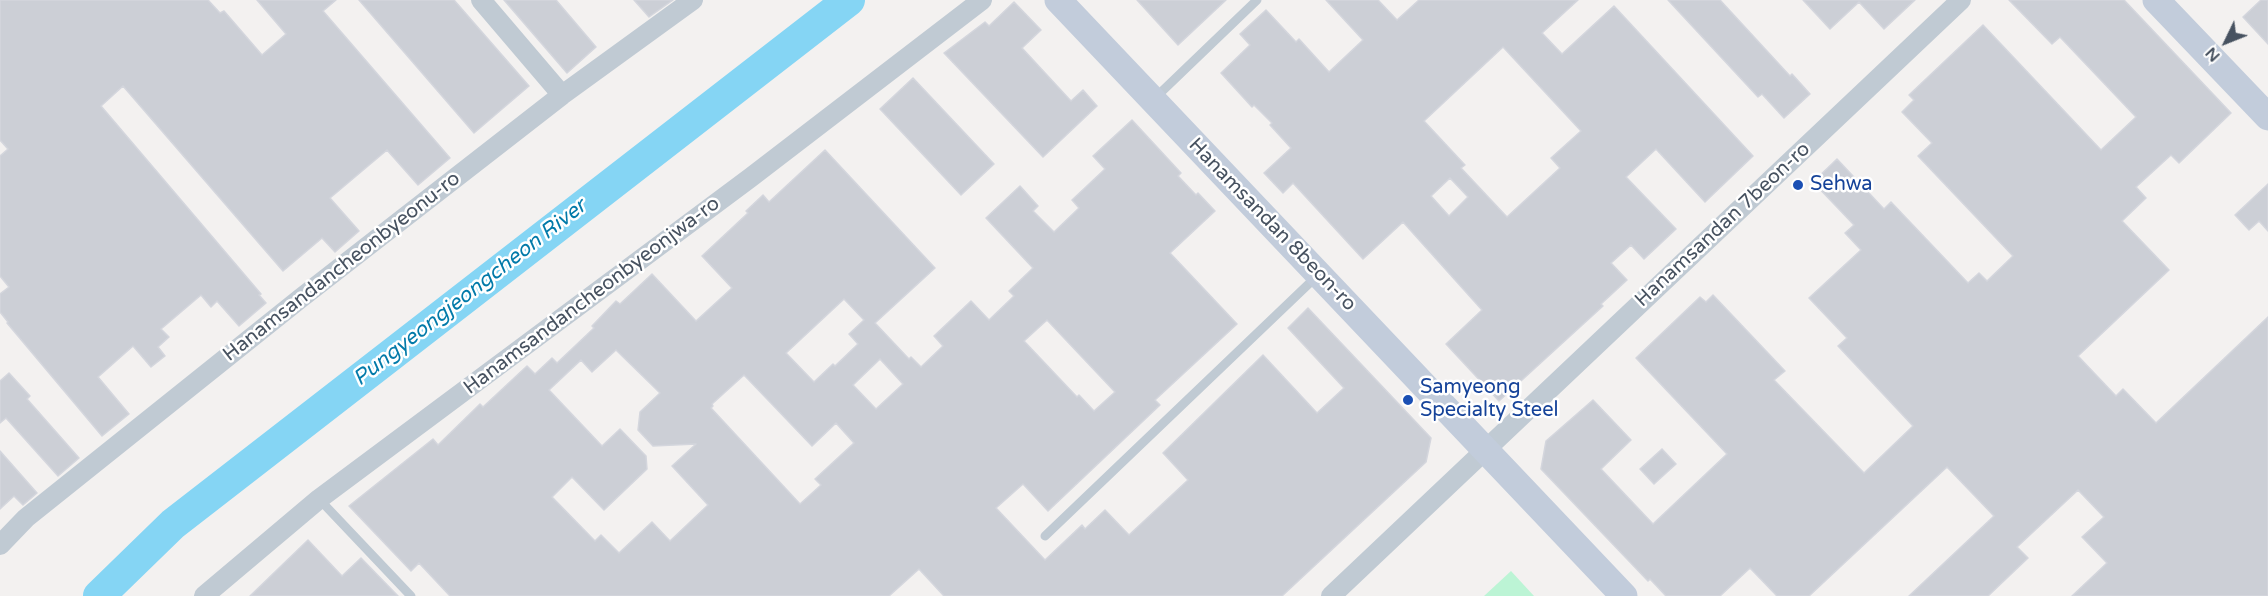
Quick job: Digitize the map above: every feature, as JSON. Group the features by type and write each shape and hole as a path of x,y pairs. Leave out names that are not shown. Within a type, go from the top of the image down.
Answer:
{"street":[{"path":"481,0 562,95"},
{"name":"Hanamsandancheonbyeonu-ro","path":"0,545 26,518 301,298 562,95 693,0"},
{"name":"Hanamsandancheonbyeonjwa-ro","path":"204,596 319,499 750,178 982,0"},
{"name":"Hanamsandan 8beon-ro","path":"1058,0 1624,596"},
{"name":"Hanamsandan 7beon-ro","path":"1486,450 1961,0"},
{"path":"2156,0 2268,117"},
{"path":"1331,596 1486,450"}],"lane":[{"path":"1153,100 1257,0"},
{"path":"1045,536 1319,274"},
{"path":"319,499 411,596"}],"green space":[{"path":"1511,571 1534,596 1484,596"}],"building":[{"path":"0,0 208,0 220,13 224,11 262,55 286,34 257,0 336,0 323,11 450,158 418,185 387,150 330,198 359,231 335,252 322,238 283,271 123,86 101,106 261,294 259,295 266,303 239,326 217,301 211,307 201,295 161,329 169,337 158,347 165,356 151,367 133,346 98,377 129,414 102,436 0,312 0,294 9,287 0,276 0,156 8,149 0,140"},
{"path":"359,0 454,0 529,86 474,133"},
{"path":"504,0 556,0 596,47 567,73"},
{"path":"634,0 673,0 649,17"},
{"path":"1137,0 1226,0 1178,45"},
{"path":"1326,0 1378,0 1397,20 1419,0 1578,0 1542,33 1562,54 1614,6 1753,156 1705,202 1656,149 1626,177 1676,229 1644,259 1631,245 1611,263 1627,280 1601,304 1603,306 1499,401 1446,344 1482,310 1403,222 1363,259 1293,183 1283,193 1264,173 1291,148 1270,125 1272,123 1254,105 1252,107 1221,73 1250,45 1240,34 1266,10 1296,42 1299,39 1329,72 1363,40","holes":["1503,47 1581,131 1551,158 1560,168 1507,217 1461,168 1465,165 1424,121","1450,178 1468,197 1449,216 1431,196"]},
{"path":"1668,0 1720,0 1790,76 1792,74 1810,94 1784,118 1762,94 1758,97"},
{"path":"1803,0 1915,0 1884,29 1859,2 1830,29"},
{"path":"2009,0 2124,0 2231,113 2179,163 2171,155 2136,187 2146,198 2122,221 2169,270 2078,356 2116,396 2123,389 2156,423 2268,317 2268,596 2072,596 2107,563 2082,537 2104,517 2078,490 2017,547 2028,558 1988,596 1909,596 1994,516 1947,467 1809,596 1777,596 1750,568 1720,596 1666,596 1650,579 1648,581 1541,469 1546,441 1593,400 1631,440 1601,469 1653,524 1727,454 1636,358 1700,297 1706,302 1713,295 1785,371 1774,380 1864,473 1913,426 1838,346 1847,338 1809,298 1861,250 1845,233 1854,225 1813,182 1837,159 1884,209 1891,202 1968,283 1979,273 1987,281 2013,256 1918,156 1932,143 1902,112 1914,100 1909,95 1983,25 2101,150 2136,117 2060,37 2052,44"},
{"path":"2261,0 2268,0 2268,44 2243,17"},
{"path":"1014,2 1041,30 1022,48 1071,101 1083,90 1097,106 1043,157 944,53 985,22 989,26"},
{"path":"913,78 994,164 961,195 880,109"},
{"path":"1132,120 1181,173 1178,176 1215,211 1170,253 1237,324 1155,400 1160,405 1048,511 1023,484 996,508 1045,560 1082,525 1085,529 1105,510 1129,535 1188,480 1163,453 1263,355 1317,413 1344,388 1288,328 1308,308 1431,438 1426,462 1282,596 944,596 919,569 889,596 450,596 419,563 411,571 349,506 433,439 438,445 480,404 483,407 527,366 535,374 552,358 557,363 594,328 592,326 616,301 620,304 652,274 696,321 732,288 702,256 748,213 746,211 763,195 769,202 825,150 935,268 875,323 909,359 911,357 921,367 943,346 934,336 971,301 989,320 1014,296 1009,291 1033,268 986,218 1020,186 1038,206 1033,211 1054,232 1079,208 1072,200 1105,169 1093,156","holes":["844,299 864,320 849,334 858,344 814,382 786,353","1047,320 1115,392 1094,411 1079,395 1077,397 1024,341","616,350 660,393 640,412 638,430 653,446 696,444 672,466 708,505 670,541 652,522 619,553 601,535 595,541 552,497 572,477 604,510 647,469 646,456 620,429 602,446 549,390 581,360 592,372","880,359 903,384 876,409 853,385","744,375 812,446 836,423 854,443 815,479 821,485 800,504 711,408 712,404"]},
{"path":"2268,184 2268,231 2259,221 2249,230 2235,215"},
{"path":"9,373 30,396 27,399 79,458 58,476 6,418 0,423 0,381"},
{"path":"1662,449 1676,464 1654,484 1640,469"},
{"path":"0,451 37,493 23,505 14,496 0,509"},
{"path":"308,540 342,576 361,558 398,596 250,596"}],"waterway":[{"name":"Pungyeongjeongcheon River","path":"99,596 173,524 849,0"}],"place":[{"name":"Sehwa","path":"1798,185"},
{"name":"Samyeong Specialty Steel","path":"1408,400"}]}
